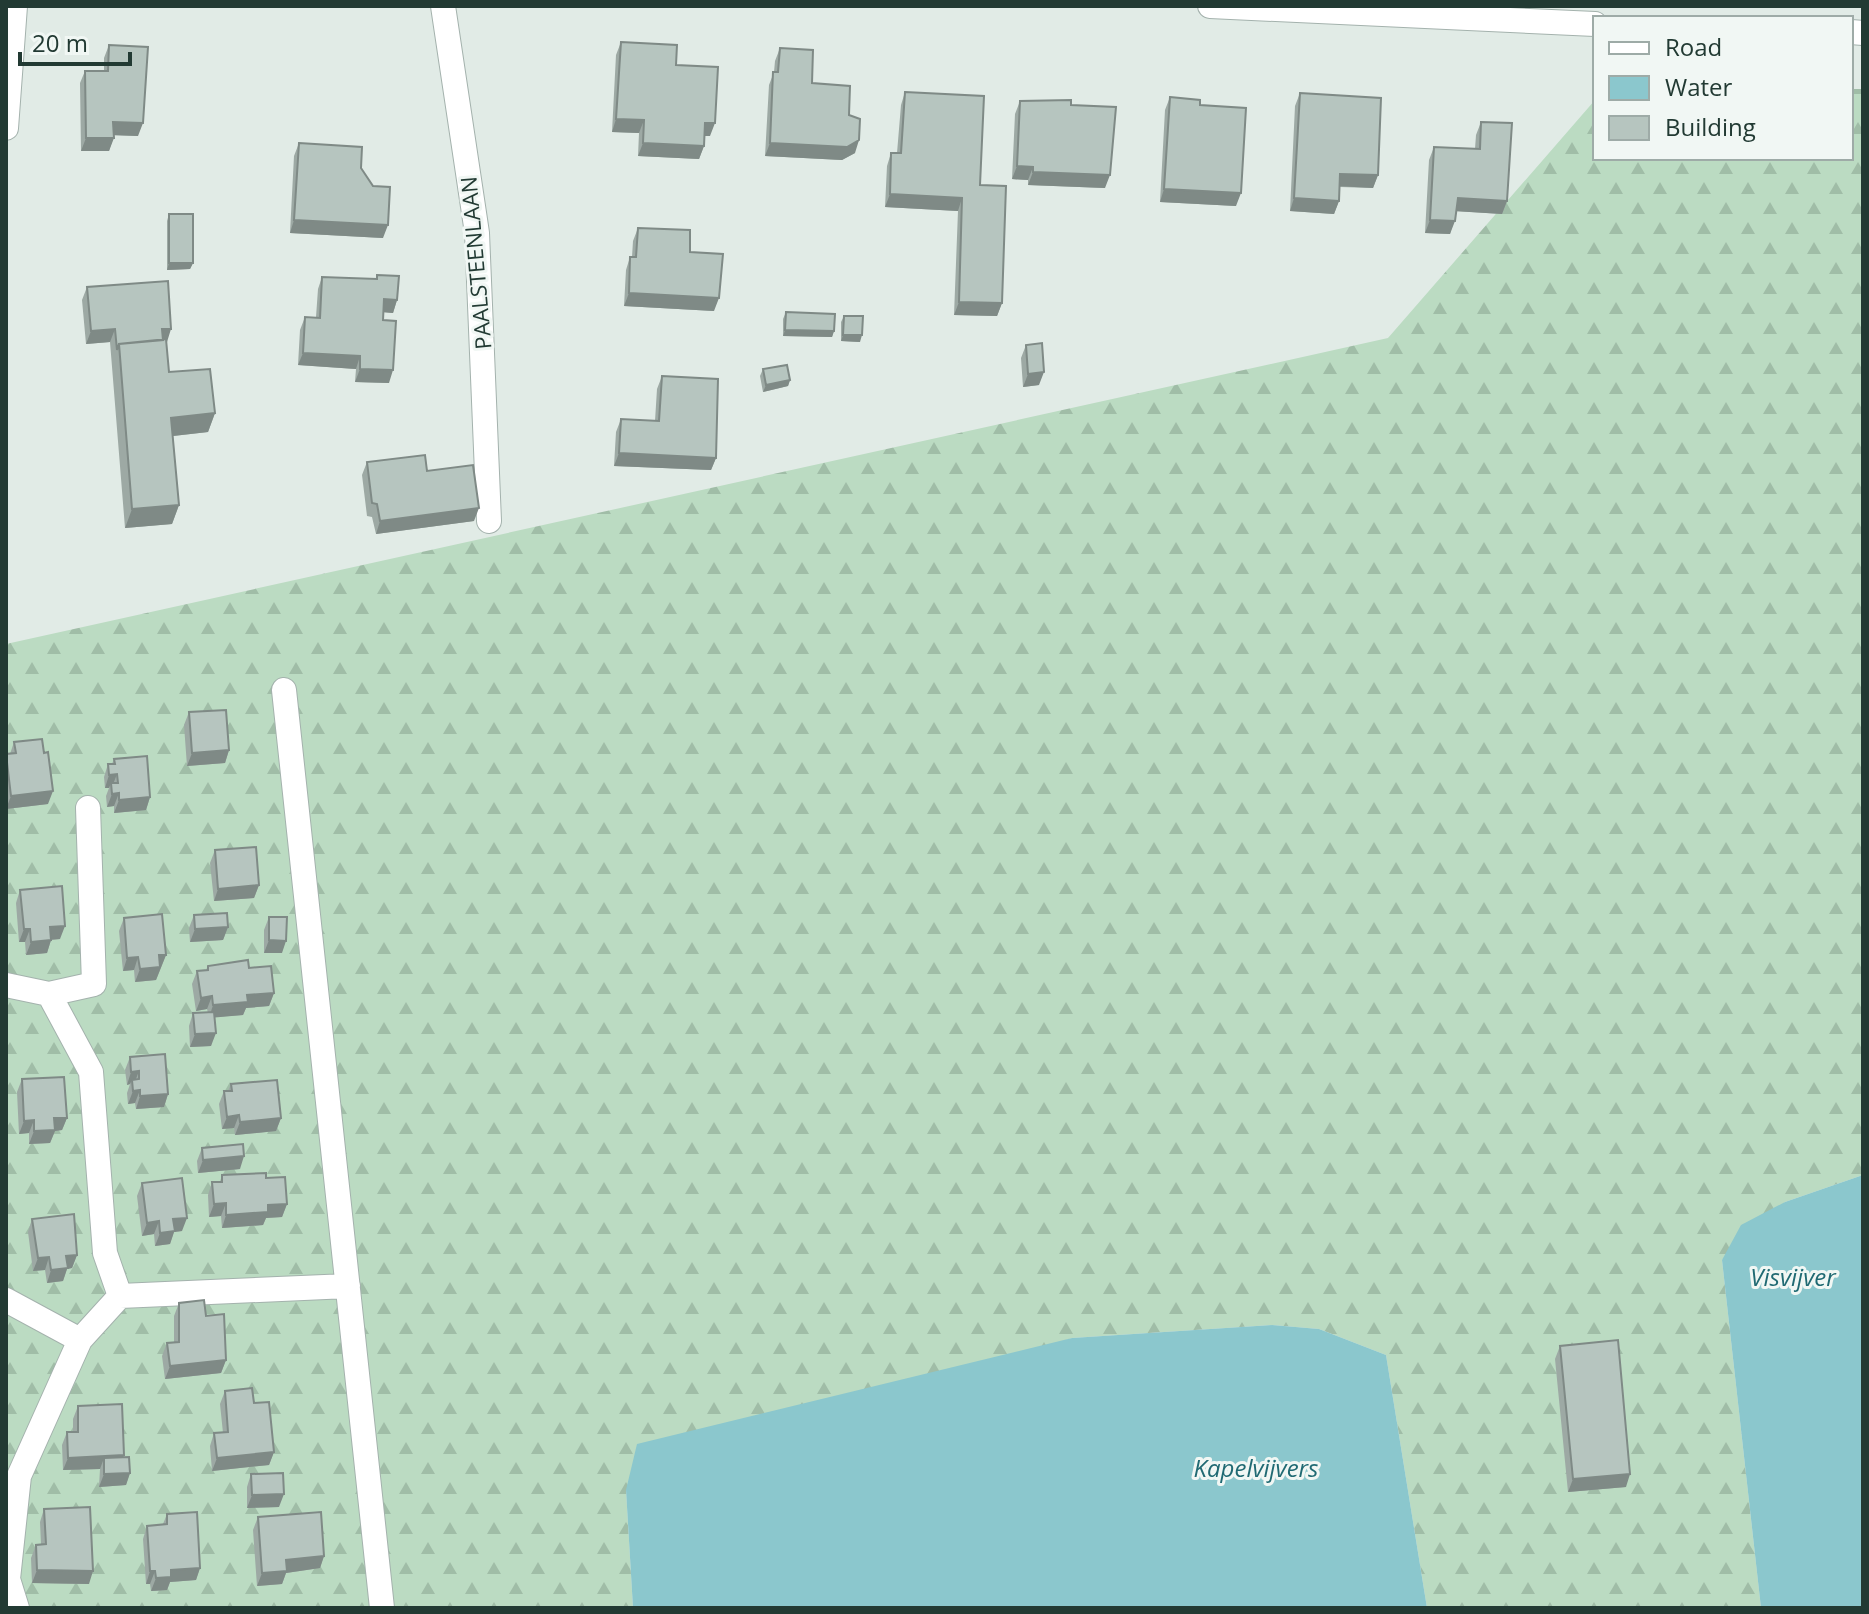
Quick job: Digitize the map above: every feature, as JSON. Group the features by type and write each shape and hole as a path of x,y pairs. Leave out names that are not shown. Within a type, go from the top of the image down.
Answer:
{"street":[{"path":"6,128 15,6"},
{"name":"PAALSTEENLAAN","path":"443,6 477,233 489,521"},
{"path":"1210,6 1593,24"},
{"path":"284,690 382,1608"},
{"path":"6,985 49,994 94,984 88,808"},
{"path":"49,994 91,1072 105,1253 120,1296"},
{"path":"17,1608 8,1579 19,1476 80,1340 120,1296 348,1286"},
{"path":"6,1300 80,1340"}],"green space":[{"path":"1853,89 1863,89 1863,1175 1785,1202 1722,1260 1761,1608 1427,1608 1386,1355 1319,1329 1272,1325 1072,1338 626,1490 633,1608 6,1608 6,644 1388,338 1593,102 1593,160 1853,160"}],"water":[{"name":"Visvijver","path":"1863,1175 1863,1608 1761,1608 1722,1260 1741,1225 1785,1202"},
{"name":"Kapelvijvers","path":"1272,1325 1319,1329 1386,1355 1427,1608 633,1608 626,1490 637,1444 1072,1338"}],"building":[{"path":"621,42 677,45 676,65 718,67 715,123 705,123 704,146 643,143 644,120 616,119"},
{"path":"109,45 148,47 143,123 113,122 114,138 86,138 85,71 108,71"},
{"path":"780,48 813,50 812,83 850,86 849,115 860,119 859,140 847,147 770,143 773,72 778,72"},
{"path":"905,92 984,96 980,185 1006,186 1002,303 959,302 962,198 890,194 891,153 901,153"},
{"path":"1300,93 1381,98 1378,175 1340,174 1339,201 1294,198"},
{"path":"1170,97 1200,100 1200,105 1246,108 1241,193 1164,189"},
{"path":"1071,100 1071,105 1116,107 1110,175 1033,172 1033,167 1017,166 1020,101"},
{"path":"1481,122 1512,123 1507,201 1458,198 1455,221 1430,220 1434,147 1480,149"},
{"path":"299,143 362,147 361,168 373,186 390,187 388,225 294,220"},
{"path":"169,214 193,214 193,263 169,263"},
{"path":"638,228 690,230 690,252 723,254 719,298 629,293 630,257 636,257"},
{"path":"377,275 399,276 397,300 384,299 383,320 396,321 393,370 360,369 360,356 303,353 305,317 320,318 322,277 377,279"},
{"path":"168,281 171,329 162,329 163,340 119,344 117,350 115,329 91,331 87,287"},
{"path":"786,312 835,314 834,331 785,330"},
{"path":"844,316 863,316 862,335 843,335"},
{"path":"166,339 169,372 210,369 215,413 171,418 179,505 132,509 119,344"},
{"path":"1042,343 1044,372 1028,374 1026,345"},
{"path":"787,365 790,380 766,385 763,369"},
{"path":"662,376 718,379 716,458 619,453 621,419 659,421"},
{"path":"425,455 427,471 473,465 479,508 380,521 377,504 372,503 367,462"},
{"path":"226,710 229,750 192,753 189,712"},
{"path":"42,739 44,753 48,752 53,791 11,796 6,754 16,753 14,742"},
{"path":"147,756 150,797 119,800 119,793 112,794 111,783 118,783 117,774 109,775 108,764 115,764 114,759"},
{"path":"256,847 259,885 218,889 215,850"},
{"path":"62,886 65,926 50,927 51,940 31,942 30,929 24,929 20,890"},
{"path":"227,913 228,927 195,929 194,915"},
{"path":"162,914 166,955 159,955 160,967 140,969 138,957 127,958 124,918"},
{"path":"269,917 287,917 286,941 269,940"},
{"path":"248,960 249,968 271,966 274,993 247,995 248,1002 213,1005 212,996 201,998 197,971 208,970 208,966"},
{"path":"214,1012 216,1033 195,1034 193,1013"},
{"path":"165,1054 168,1094 140,1096 140,1090 133,1091 132,1080 139,1079 139,1071 131,1072 130,1057"},
{"path":"64,1077 67,1118 54,1118 55,1130 34,1131 34,1120 24,1121 22,1079"},
{"path":"277,1080 281,1118 240,1122 239,1115 227,1117 224,1091 232,1091 231,1084"},
{"path":"243,1144 244,1156 203,1160 202,1148"},
{"path":"266,1173 266,1178 285,1177 287,1204 268,1205 268,1212 226,1215 226,1203 214,1204 212,1182 222,1182 222,1175"},
{"path":"182,1178 187,1218 173,1219 175,1231 160,1233 159,1221 147,1223 142,1183"},
{"path":"74,1214 77,1255 66,1256 68,1268 51,1270 49,1257 38,1258 32,1219"},
{"path":"204,1300 206,1316 224,1314 226,1360 170,1366 167,1343 179,1342 179,1303"},
{"path":"1618,1340 1630,1474 1573,1479 1560,1346"},
{"path":"252,1388 254,1403 269,1402 274,1452 217,1458 214,1433 228,1432 225,1391"},
{"path":"122,1404 124,1455 68,1458 67,1432 78,1432 78,1406"},
{"path":"129,1457 130,1473 104,1474 104,1458"},
{"path":"283,1473 284,1494 252,1495 251,1474"},
{"path":"90,1507 93,1571 37,1570 36,1545 46,1544 44,1509"},
{"path":"197,1512 200,1568 171,1570 171,1577 156,1578 155,1571 150,1571 147,1526 167,1524 167,1514"},
{"path":"321,1512 324,1556 286,1560 287,1571 262,1573 258,1517"}]}
